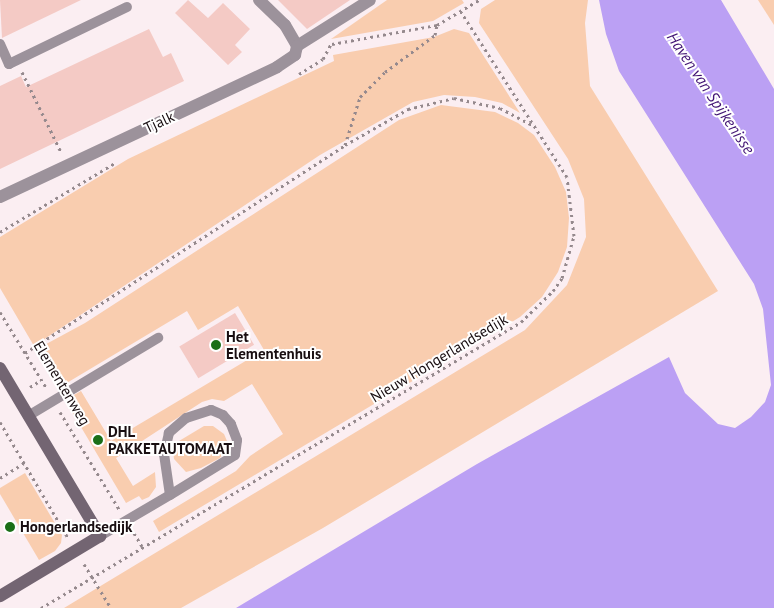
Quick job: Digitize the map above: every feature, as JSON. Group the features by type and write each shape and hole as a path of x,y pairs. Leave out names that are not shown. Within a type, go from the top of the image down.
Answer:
{"street":[{"path":"259,0 285,25 297,46 310,40 370,0"},
{"name":"Tjalk","path":"0,197 278,67 295,55 297,46"},
{"path":"0,368 100,536 0,596"}],"lane":[{"path":"0,44 9,64 127,7"},
{"path":"28,416 52,399 158,338"},
{"path":"100,536 170,495 235,455 237,440 231,424 223,415 211,410 186,418 169,433 164,454 170,495"}],"path":[{"path":"466,0 470,6"},
{"path":"310,40 331,44 437,25 478,0"},
{"name":"Nieuw Hongerlandsedijk","path":"41,608 521,322 544,302 562,278 574,236 574,217 566,177 461,12"},
{"path":"346,145 360,97 385,72 435,35 437,25"},
{"path":"293,77 323,59 331,44"},
{"path":"17,60 68,166"},
{"path":"25,353 346,145 408,109 454,98 500,108 536,128"},
{"path":"0,232 118,161"},
{"path":"74,180 77,186"},
{"name":"Elementenweg","path":"0,312 142,548"},
{"path":"0,422 111,608"},
{"path":"0,478 24,463"}],"shaded area":[{"path":"387,0 462,0 464,3 433,21 331,39"},
{"path":"495,0 588,0 585,23 590,86 718,291 323,528 181,608 64,608 525,330 567,285 586,237 584,199 568,159 479,23 481,9"},
{"path":"758,0 774,0 774,25"},
{"path":"454,29 469,33 520,113 502,103 475,97 444,95 413,102 320,155 34,346 0,288 0,237 128,159 334,61 333,55 434,37"},
{"path":"441,105 495,112 518,123 534,135 555,167 566,192 569,218 567,247 558,272 542,297 520,317 159,532 153,521 236,471 250,456 283,434 252,384 224,401 212,399 202,402 116,458 133,486 155,472 156,487 149,497 142,500 139,496 126,503 65,400 81,391 111,441 264,350 238,306 198,330 187,311 60,387 37,349 85,323 399,120"},
{"path":"204,426 213,426 224,434 227,441 225,450 220,458 201,468 186,472 174,459 173,449 179,441"},
{"path":"25,473 62,535 61,543 55,551 39,560 0,494 0,488"}],"water":[{"name":"Haven van Spijkenisse","path":"599,0 721,0 774,89 774,608 236,608 477,464 669,357 685,393 718,424 735,428 751,417 765,402 771,385 763,309 754,284 619,71 606,34"}],"building":[{"path":"0,0 81,0 2,38"},
{"path":"188,0 208,18 223,3 250,29 235,45 242,52 228,65 175,13"},
{"path":"278,0 350,0 307,29"},
{"path":"149,29 163,57 171,53 184,81 0,169 0,86 21,76 26,87"},
{"name":"Het Elementenhuis","path":"235,313 254,345 198,378 179,346"}],"place":[{"name":"Het Elementenhuis","path":"216,345"},
{"name":"DHL PAKKETAUTOMAAT","path":"98,440"},
{"name":"Hongerlandsedijk","path":"10,527"}]}
